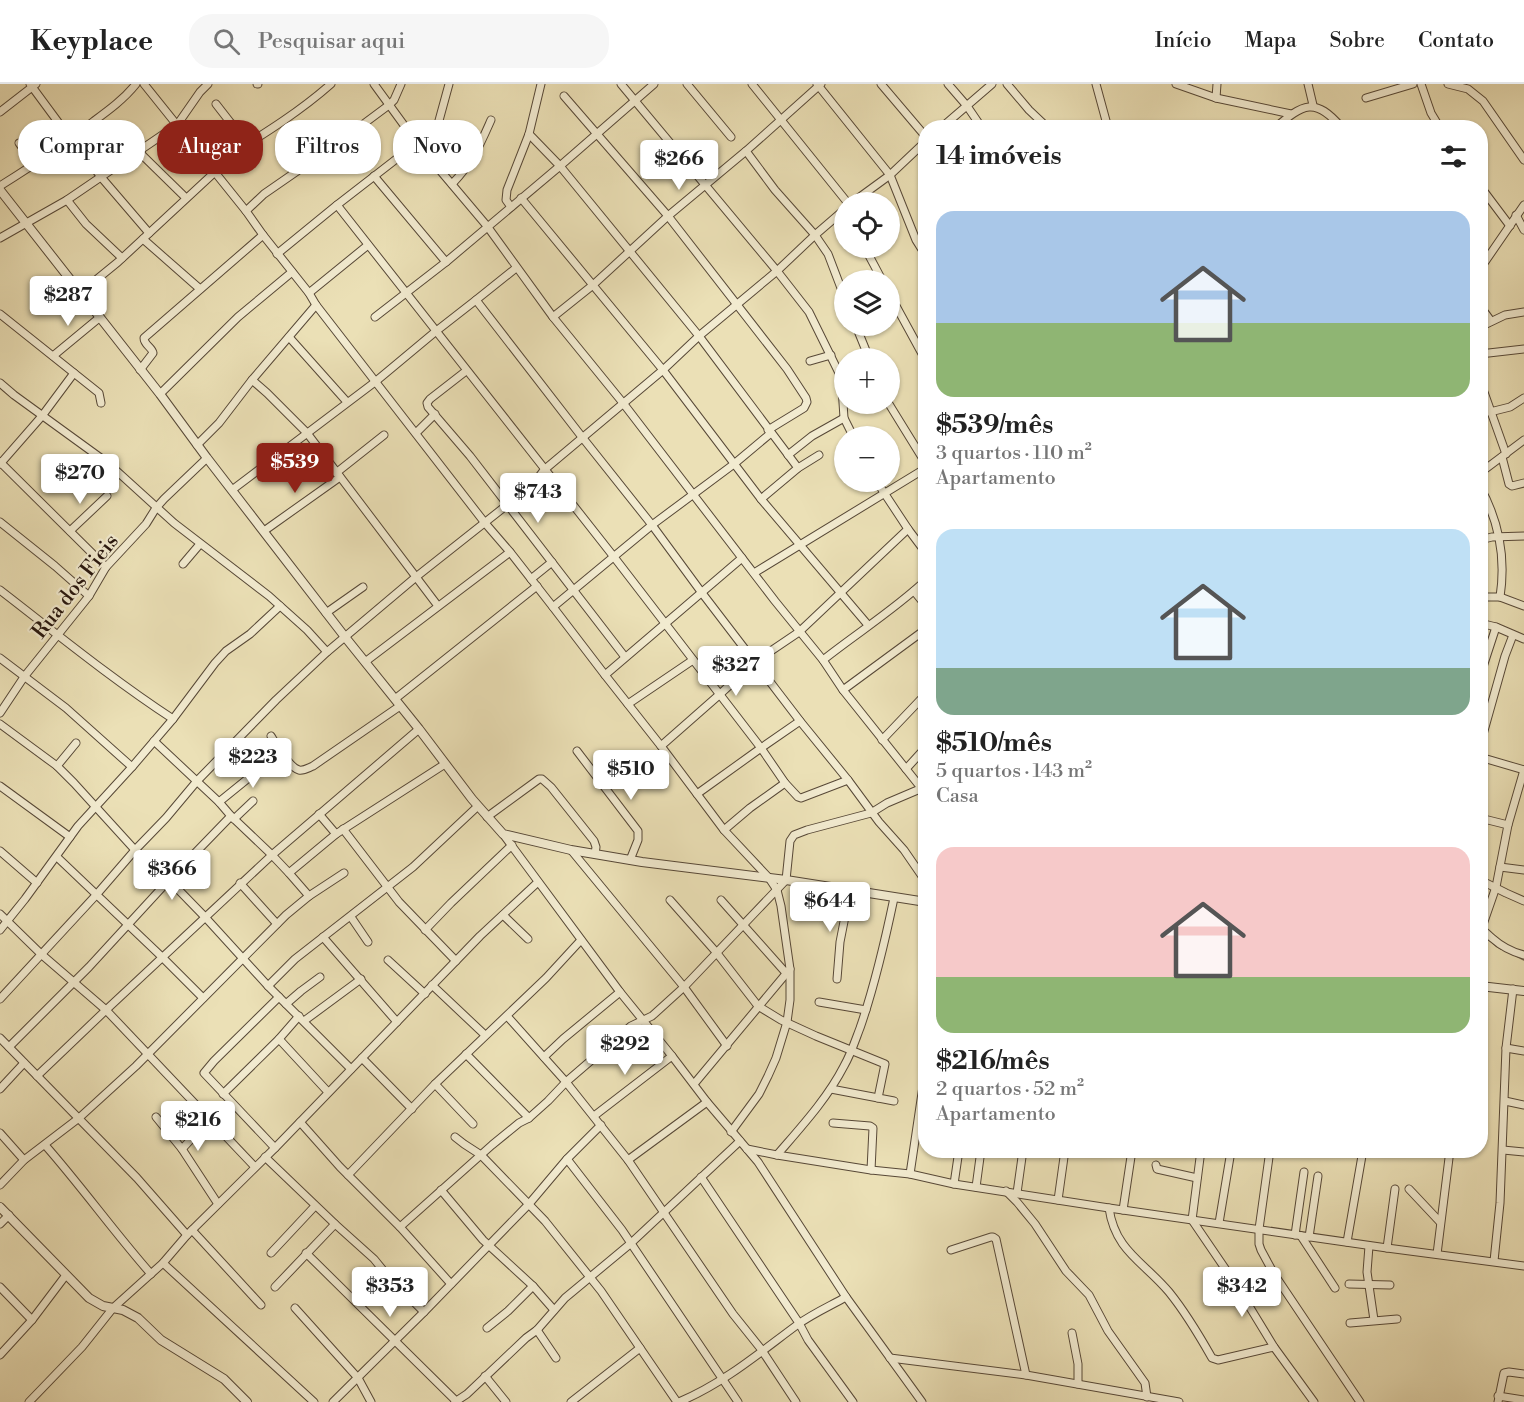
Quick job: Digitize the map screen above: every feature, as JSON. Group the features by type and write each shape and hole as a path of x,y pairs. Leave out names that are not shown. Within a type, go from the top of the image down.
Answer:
{"street":[{"path":"97,120 116,105 136,84"},
{"path":"144,84 173,120"},
{"path":"181,120 208,84"},
{"path":"263,134 313,100 331,84"},
{"path":"374,84 400,120"},
{"path":"246,211 276,185 342,141 389,105 394,100 400,84"},
{"path":"439,120 448,84"},
{"path":"511,207 506,200 507,190 529,134 541,84"},
{"path":"621,84 777,271 808,312 834,360"},
{"path":"375,317 446,262 654,84"},
{"path":"687,84 731,137"},
{"path":"752,84 839,192"},
{"path":"881,84 918,129"},
{"path":"948,84 977,120"},
{"path":"950,120 992,84"},
{"path":"1007,84 1040,120"},
{"path":"1096,84 1106,120"},
{"path":"1176,84 1216,98 1291,114"},
{"path":"1216,98 1217,84"},
{"path":"1308,84 1313,105"},
{"path":"1366,98 1413,84"},
{"path":"1421,84 1435,120"},
{"path":"1448,84 1468,89 1483,101 1524,160"},
{"path":"0,112 33,85 57,120"},
{"path":"553,317 631,252 668,216 746,151 819,85 890,175 918,243"},
{"path":"554,607 652,525 734,464 770,431 804,408 807,402 787,369 668,216 564,96"},
{"path":"216,104 228,120"},
{"path":"1284,120 1304,107 1313,105 1324,110 1334,120"},
{"path":"452,184 478,152 491,120"},
{"path":"529,134 560,166 699,336 798,468"},
{"path":"867,192 890,175 918,147"},
{"path":"746,151 775,190 815,236 828,254 834,270"},
{"path":"145,158 186,198"},
{"path":"277,254 393,161"},
{"path":"21,174 0,188 326,613 478,806 512,845 620,992 731,1132 758,1162 846,1297 922,1402"},
{"path":"99,174 149,233"},
{"path":"0,238 67,200 105,174"},
{"path":"80,293 149,233 208,174"},
{"path":"217,174 375,382 554,607 723,830 769,878 777,890 780,898 788,971 790,1000 787,1022 776,1058 759,1094 731,1132"},
{"path":"443,174 487,226 553,317 918,785"},
{"path":"374,176 446,262"},
{"path":"521,198 663,370 799,546 868,625"},
{"path":"67,200 86,224 122,258"},
{"path":"1488,202 1510,226"},
{"path":"1488,258 1524,204"},
{"path":"337,205 614,557 785,783 801,798 848,780"},
{"path":"1516,215 1524,230"},
{"path":"0,999 197,782 327,651 507,505 544,470 663,370 834,219"},
{"path":"140,370 153,353 144,338 263,235"},
{"path":"142,239 200,290"},
{"path":"309,293 368,245"},
{"path":"232,490 375,382 516,268"},
{"path":"160,394 224,330 292,272"},
{"path":"476,300 918,870"},
{"path":"197,445 219,423 252,380 316,305"},
{"path":"1488,323 1505,315 1524,312"},
{"path":"900,313 918,346"},
{"path":"0,314 99,393 101,403"},
{"path":"1488,317 1491,321"},
{"path":"53,356 99,318"},
{"path":"289,337 347,402"},
{"path":"1488,353 1524,349"},
{"path":"810,361 831,355"},
{"path":"466,371 427,403 428,407 470,456 625,657"},
{"path":"74,373 42,416 0,463 106,567"},
{"path":"252,380 307,433 438,606"},
{"path":"0,383 109,464 156,508 308,630 327,651"},
{"path":"1490,412 1510,407 1524,398"},
{"path":"1488,406 1504,456 1509,484 1512,486 1524,483"},
{"path":"416,433 435,414"},
{"path":"844,414 848,426"},
{"path":"895,414 918,453"},
{"path":"788,455 812,436 844,418"},
{"path":"264,531 338,475 384,435"},
{"path":"1488,467 1524,440"},
{"path":"761,499 798,468 819,455"},
{"name":"Rua dos Fieis","path":"0,713 24,677 89,596 106,567 146,524 156,508 207,458"},
{"path":"754,573 918,471"},
{"path":"885,494 918,542"},
{"path":"70,531 107,496"},
{"path":"1488,503 1500,537 1503,569 1500,597"},
{"path":"0,522 89,596"},
{"path":"661,746 720,696 756,661 799,632 908,529"},
{"path":"1488,538 1524,536"},
{"path":"183,564 200,544"},
{"path":"365,662 510,552"},
{"path":"605,675 742,558"},
{"path":"531,579 552,562"},
{"path":"271,736 292,766 303,770 313,766 398,703 537,586"},
{"path":"326,613 363,587"},
{"path":"823,660 918,587"},
{"path":"0,590 92,663 173,719"},
{"path":"914,591 918,596"},
{"path":"1488,597 1500,597 1524,606"},
{"path":"0,930 86,817 173,719 226,651 250,634 280,606"},
{"path":"1488,625 1524,639"},
{"path":"1488,645 1496,627"},
{"path":"1488,717 1513,634"},
{"path":"843,690 918,635"},
{"path":"0,658 66,708 132,767"},
{"path":"628,704 693,660"},
{"path":"882,740 918,701"},
{"path":"697,794 800,721"},
{"path":"0,724 57,766 135,850 169,880 268,986 351,1069"},
{"path":"37,1076 240,883 419,729"},
{"path":"154,741 219,802 309,896"},
{"path":"57,766 76,743"},
{"path":"577,752 638,831 638,840 630,860"},
{"path":"906,769 918,756"},
{"path":"219,802 272,759"},
{"path":"1488,759 1524,770 1508,825 1496,887 1488,910"},
{"path":"289,873 343,829 445,764"},
{"path":"487,817 542,779 594,841 596,854"},
{"path":"723,830 785,783"},
{"path":"0,786 70,837"},
{"path":"400,1227 481,1155 519,1123 529,1118 566,1082 632,1026 652,1016 684,987 786,880 790,841 795,835 872,813 887,803 918,793"},
{"path":"9,1047 75,982 169,880 232,817 253,801"},
{"path":"268,986 295,959 413,867 478,806"},
{"path":"319,814 336,834"},
{"path":"1488,820 1508,825"},
{"path":"343,829 388,887 425,930 456,961"},
{"path":"503,834 571,850 630,860 786,880 918,901"},
{"path":"425,930 512,845"},
{"path":"571,850 684,987 727,1046"},
{"path":"0,851 37,883"},
{"path":"57,857 203,998"},
{"path":"1500,867 1524,870"},
{"path":"0,1185 24,1160 79,1118 147,1054 277,924 309,896 344,873"},
{"path":"29,1402 82,1347 113,1308 163,1263 190,1232 275,1148 480,936 538,882"},
{"path":"240,883 277,924"},
{"path":"1488,884 1524,901"},
{"path":"837,979 840,942 850,891"},
{"path":"777,1155 831,1089 844,1067 866,1010 885,943 894,898"},
{"path":"670,900 716,952 758,1006 787,1022 885,1064 878,1098"},
{"path":"721,900 788,971"},
{"path":"0,914 41,954 106,1010 255,1167"},
{"path":"504,915 528,939"},
{"path":"351,917 368,942"},
{"path":"1488,935 1505,947 1524,955"},
{"path":"323,937 397,1022"},
{"path":"348,1175 435,1084 546,978 582,940"},
{"path":"388,960 424,993"},
{"path":"694,1084 788,971"},
{"path":"286,1004 320,977"},
{"path":"223,1094 302,1019 361,979"},
{"path":"432,985 485,1035"},
{"path":"1488,987 1524,991"},
{"path":"1494,1262 1503,1150 1506,1048 1513,989"},
{"path":"544,1057 620,992"},
{"path":"275,1148 205,1076 204,1072 279,997"},
{"path":"819,1002 866,1010"},
{"path":"507,1016 566,1082 628,1160 796,1402"},
{"path":"0,1038 261,1305"},
{"path":"279,1039 328,1092"},
{"path":"1506,1048 1524,1051"},
{"path":"466,1054 529,1118"},
{"path":"594,1116 672,1056"},
{"path":"362,1058 412,1109"},
{"path":"0,1089 24,1063"},
{"path":"435,1084 473,1124"},
{"path":"831,1089 894,1101"},
{"path":"1505,1101 1524,1105"},
{"path":"628,1160 707,1102"},
{"path":"156,1117 182,1149 218,1204"},
{"path":"910,1174 918,1120"},
{"path":"300,1122 451,1284"},
{"path":"833,1123 873,1128 871,1170"},
{"path":"333,1402 529,1204 567,1159 601,1125"},
{"path":"0,1133 24,1160"},
{"path":"182,1149 195,1135"},
{"path":"455,1137 481,1155 529,1204 601,1291 678,1402 722,1379 763,1352 799,1323 846,1297"},
{"path":"306,1253 455,1402 537,1330 565,1298 630,1244 740,1141"},
{"path":"45,1145 151,1274"},
{"path":"747,1149 1109,1208 1524,1266"},
{"path":"1503,1150 1524,1152"},
{"path":"265,1157 374,1259 424,1312"},
{"path":"954,1184 958,1158"},
{"path":"976,1187 980,1158"},
{"path":"1017,1193 1022,1158"},
{"path":"1058,1200 1064,1158"},
{"path":"1123,1210 1131,1158"},
{"path":"1201,1158 1192,1220 1235,1283 1274,1347 1314,1402"},
{"path":"1219,1223 1229,1158"},
{"path":"1269,1158 1259,1244 1268,1263 1360,1402"},
{"path":"1347,1242 1362,1158"},
{"path":"1437,1254 1449,1158"},
{"path":"567,1159 622,1230 738,1402"},
{"path":"1156,1165 1156,1169 1197,1178"},
{"path":"1304,1172 1302,1236 1335,1288"},
{"path":"1302,1236 1318,1176"},
{"path":"701,1177 799,1323 808,1340 853,1402"},
{"path":"1387,1248 1395,1189"},
{"path":"1409,1189 1440,1222"},
{"path":"441,1190 488,1245 533,1286 554,1310"},
{"path":"1006,1191 1035,1224 1066,1271 1089,1295 1108,1331 1145,1383 1147,1397"},
{"path":"271,1253 315,1206"},
{"path":"0,1207 89,1298 103,1306 123,1310 138,1318 161,1340 224,1379 245,1401"},
{"path":"1109,1208 1114,1231 1124,1247 1168,1290 1193,1325 1212,1358 1218,1360 1274,1347"},
{"path":"0,1224 9,1215"},
{"path":"276,1287 335,1224"},
{"path":"951,1250 991,1237 996,1239 1026,1375"},
{"path":"1370,1245 1367,1272 1374,1320"},
{"path":"163,1263 314,1402"},
{"path":"0,1355 32,1320 66,1275"},
{"path":"1349,1284 1390,1285"},
{"path":"487,1328 533,1286"},
{"path":"0,1287 32,1320"},
{"path":"295,1308 358,1378 371,1402"},
{"path":"1350,1323 1397,1319"},
{"path":"537,1330 556,1358"},
{"path":"1072,1333 1078,1364 1078,1384"},
{"path":"570,1402 640,1348"},
{"path":"890,1358 1026,1375 1179,1402"},
{"path":"1524,1374 1504,1373 1498,1399 1524,1400"},
{"path":"485,1376 506,1402"}],"waterway":[{"path":"1488,939 1501,949"},
{"path":"1516,956 1524,960"}]}
